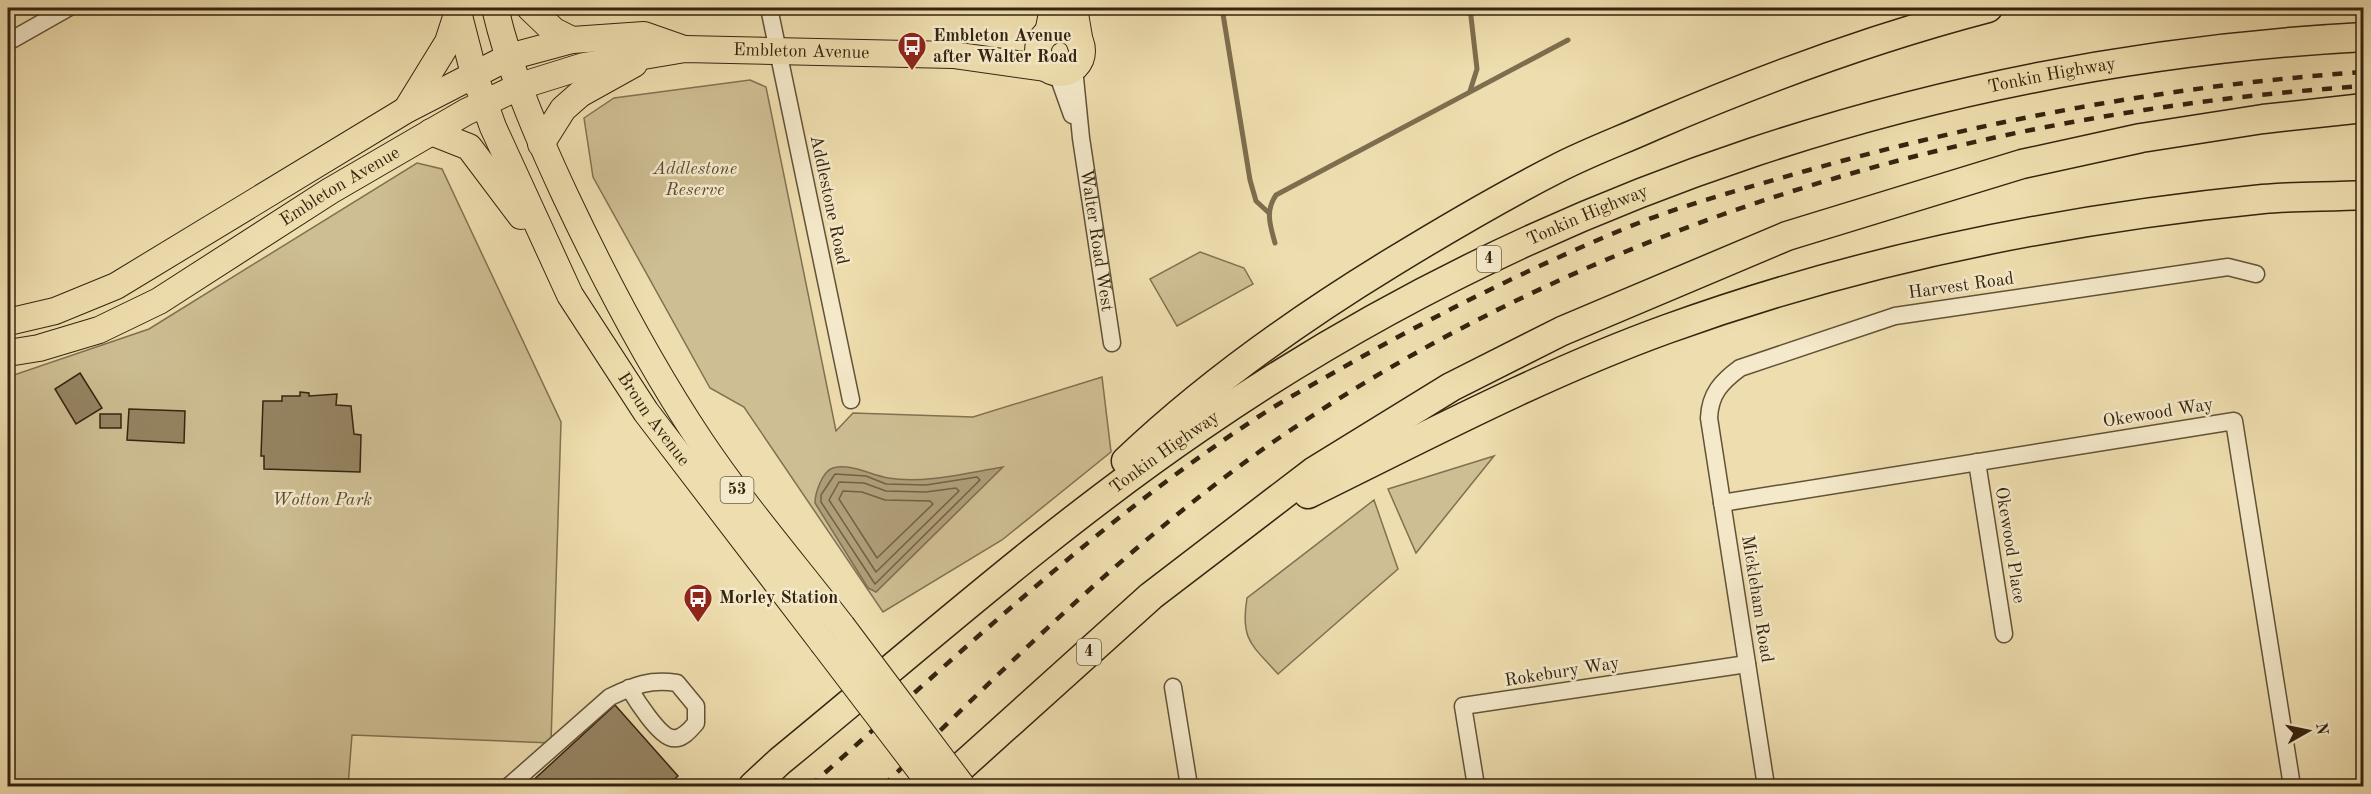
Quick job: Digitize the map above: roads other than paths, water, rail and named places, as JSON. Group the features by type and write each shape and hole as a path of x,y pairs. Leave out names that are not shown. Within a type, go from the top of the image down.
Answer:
{"highway":[{"path":"1003,578 1173,416 1201,394 1337,296 1452,226 1559,167 1756,82 1928,24 1988,8"},
{"name":"Tonkin Highway","path":"753,786 780,761 1003,578 1143,467 1308,357 1474,267 1646,190 1824,129 2007,83 2193,52 2364,37"},
{"name":"4","path":"940,786 1151,596 1313,472 1451,387 1572,327 1787,236 2022,164 2081,150 2263,119 2364,108"},
{"path":"1244,525 1532,385 1666,329 1784,291 1892,262 2100,219 2266,199 2364,195"}],"main road":[{"name":"Broun Avenue","path":"495,8 509,57 541,144 642,346 701,443 832,634 932,786"},
{"path":"530,8 554,31 572,40"},
{"path":"1053,8 1038,56 1059,70 1081,59 1074,8"},
{"name":"Broun Avenue","path":"458,9 483,103 551,258 570,295 646,412 962,786"},
{"path":"406,110 448,42 458,9"},
{"path":"1044,37 1063,29 1076,36 1080,43"},
{"name":"Embleton Avenue","path":"8,322 86,300 172,253 406,110 509,57 572,40 644,35 685,49"},
{"name":"Embleton Avenue","path":"952,55 1044,37"},
{"name":"Embleton Avenue","path":"8,353 39,348 99,330 188,282 330,191 483,103 520,86 584,66 685,49 952,55 1059,70"},
{"path":"541,144 563,110 580,94 648,56"},
{"path":"431,132 470,147 551,258"},
{"path":"172,253 188,282"},
{"path":"8,342 39,348"}],"street":[{"path":"8,42 68,8"},
{"name":"Addlestone Road","path":"769,8 851,400"},
{"name":"Walter Road West","path":"1059,70 1081,138 1112,342"},
{"name":"Harvest Road","path":"1709,418 1710,401 1717,389 1725,378 1740,368 1895,315 2228,267 2256,274"},
{"name":"Mickleham Road","path":"1709,418 1766,786"},
{"name":"Okewood Way","path":"1722,504 2234,421 2292,786"},
{"name":"Okewood Place","path":"1977,462 2004,634"},
{"name":"Rokebury Way","path":"1476,786 1463,706 1747,664"},
{"path":"1173,687 1189,786"},
{"path":"509,786 610,697 629,688"}],"water":[{"path":"847,467 881,477 916,480 1003,467 876,592 868,588 815,503 822,478 833,468"}],"waterway":[{"path":"1222,8 1250,180 1256,201 1269,213"},
{"path":"1470,8 1477,69 1470,91"},
{"path":"1275,243 1270,224 1270,207 1276,195 1568,40"}],"railway":[{"path":"810,786 1028,593 1140,501 1198,458 1279,404 1376,349 1481,294 1553,260 1626,228 1691,205 1802,172 1940,136 2080,107 2150,96 2221,86 2364,72"},
{"path":"883,786 1072,605 1171,519 1223,479 1276,440 1399,363 1527,296 1659,238 1795,190 1934,151 2076,121 2220,100 2364,86"}],"place":[{"name":"Embleton Avenue after Walter Road","path":"912,72"},
{"name":"Morley Station","path":"698,624"}],"park label":[{"name":"Addlestone Reserve","path":"695,180"},
{"name":"Wotton Park","path":"322,500"}]}
